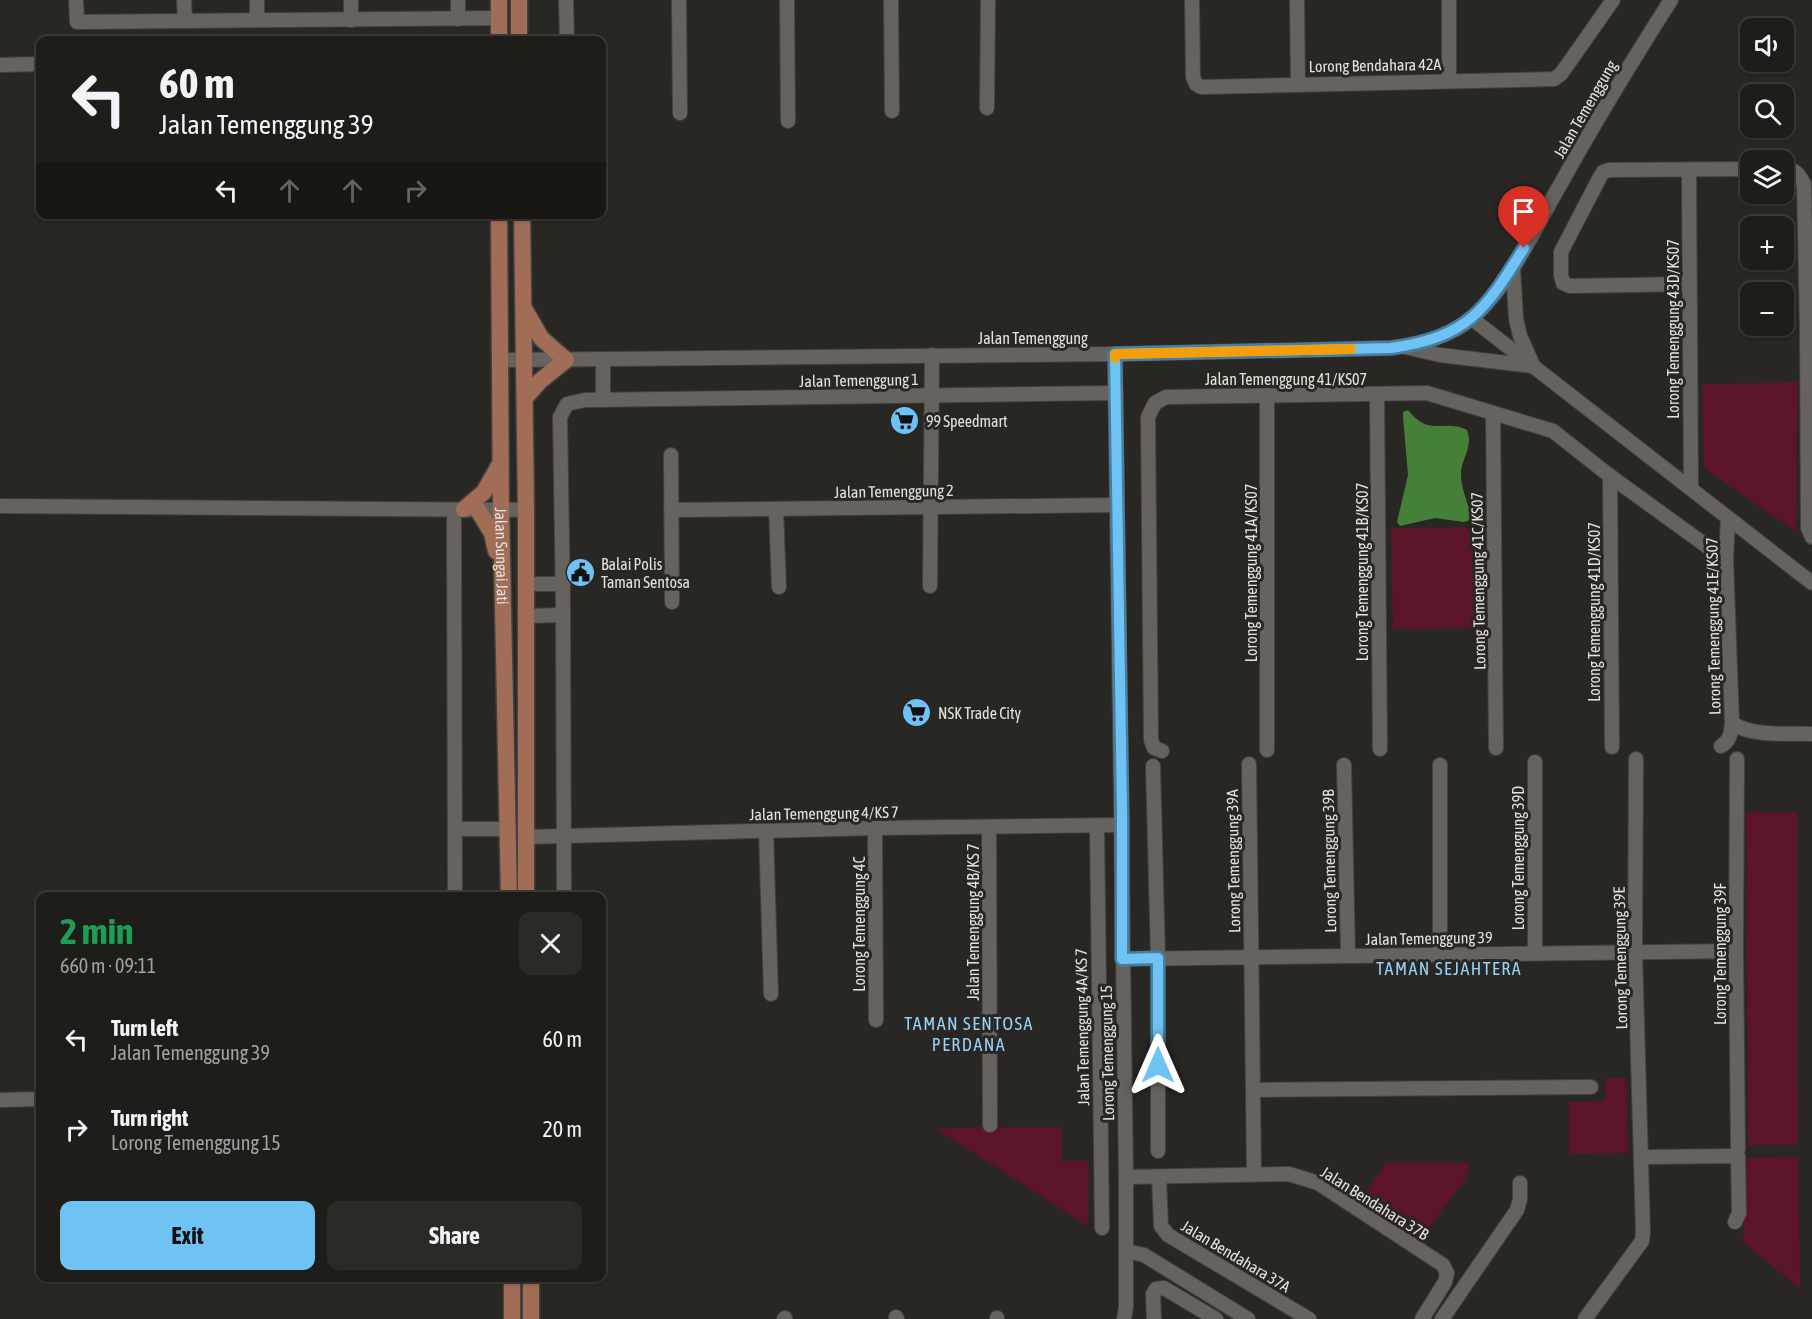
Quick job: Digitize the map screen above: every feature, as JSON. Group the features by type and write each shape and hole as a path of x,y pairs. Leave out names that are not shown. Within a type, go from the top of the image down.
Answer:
{"main road":[{"path":"499,0 499,36"},
{"path":"519,0 519,36"},
{"name":"Jalan Sungai Jati","path":"499,219 501,510 509,892"},
{"name":"Jalan Sungai Jati","path":"522,219 527,584 526,892"},
{"path":"524,307 541,338 566,360 540,381 525,398"},
{"path":"501,463 484,492 465,510 492,533 504,584"},
{"path":"512,1282 512,1319"},
{"path":"531,1282 531,1319"}],"street":[{"path":"76,0 77,22 499,18"},
{"path":"184,0 185,21"},
{"path":"257,0 257,21"},
{"path":"351,0 351,20"},
{"path":"458,0 458,18"},
{"path":"566,0 567,36"},
{"path":"679,0 680,113"},
{"path":"787,0 788,121"},
{"path":"891,0 892,111"},
{"path":"987,108 988,0"},
{"name":"Lorong Bendahara 42A","path":"1192,0 1193,77 1196,84 1201,87 1554,79 1561,74 1613,0"},
{"path":"1297,0 1298,84"},
{"path":"1449,0 1449,80"},
{"name":"Jalan Temenggung","path":"500,360 1115,354 1380,348 1431,340 1446,334 1472,318 1498,289 1600,113 1671,0"},
{"path":"0,65 36,64"},
{"path":"1689,284 1570,286 1563,283 1561,252 1603,172 1609,170 1740,169"},
{"name":"Lorong Temenggung 43D/KS07","path":"1689,170 1691,489"},
{"path":"1794,171 1798,173 1804,184 1809,214 1808,528 1812,537"},
{"path":"1512,267 1516,319 1520,336 1534,367"},
{"path":"1472,318 1812,583"},
{"path":"1403,346 1440,355 1534,367"},
{"name":"Lorong Temenggung 15","path":"1115,354 1126,1177 1126,1307 1124,1319"},
{"path":"930,586 932,355"},
{"path":"603,360 603,393"},
{"name":"Jalan Temenggung 1","path":"564,892 564,615 560,417 567,404 603,393 932,395 1116,393"},
{"name":"Jalan Temenggung 41/KS07","path":"1162,752 1154,748 1151,740 1148,417 1155,403 1166,397 1427,393 1553,431 1610,476 1726,560"},
{"name":"Lorong Temenggung 41A/KS07","path":"1267,395 1267,750"},
{"name":"Lorong Temenggung 41B/KS07","path":"1377,395 1380,749"},
{"name":"Lorong Temenggung 41C/KS07","path":"1492,414 1496,748"},
{"path":"671,455 672,602"},
{"name":"Lorong Temenggung 41D/KS07","path":"1610,476 1612,747"},
{"name":"Jalan Temenggung 2","path":"671,510 1118,505"},
{"path":"0,506 526,510"},
{"path":"776,509 779,587"},
{"path":"455,892 465,510"},
{"name":"Lorong Temenggung 41E/KS07","path":"1728,518 1726,560 1732,723 1738,728 1756,732 1812,734"},
{"path":"527,584 563,584"},
{"path":"526,615 564,615"},
{"path":"1721,746 1726,743 1730,735 1732,723"},
{"name":"Lorong Temenggung 39E","path":"1586,1319 1642,1241 1642,1157 1635,952 1636,759"},
{"name":"Lorong Temenggung 39F","path":"1735,1222 1739,1213 1736,951 1737,759"},
{"name":"Lorong Temenggung 39D","path":"1535,762 1535,953"},
{"name":"Lorong Temenggung 39A","path":"1248,764 1254,1174"},
{"name":"Lorong Temenggung 39B","path":"1344,765 1348,956"},
{"path":"1440,765 1440,955"},
{"path":"1153,766 1158,958 1158,1151"},
{"name":"Jalan Temenggung 4/KS 7","path":"526,837 874,828 1122,825"},
{"name":"Jalan Temenggung 4B/KS 7","path":"989,826 990,1125"},
{"name":"Jalan Temenggung 4A/KS 7","path":"1097,826 1102,1228"},
{"name":"Lorong Temenggung 4C","path":"874,828 876,1020"},
{"path":"456,829 508,829"},
{"path":"766,831 771,994"},
{"name":"Jalan Temenggung 39","path":"1122,959 1736,951"},
{"path":"1253,1090 1591,1087"},
{"path":"0,1100 36,1099"},
{"path":"1642,1157 1738,1153"},
{"name":"Jalan Bendahara 37B","path":"1126,1177 1289,1174 1318,1183 1443,1265 1447,1273 1445,1282 1422,1319"},
{"name":"Jalan Bendahara 37A","path":"1160,1177 1161,1226 1168,1235 1309,1319"},
{"path":"1442,1319 1517,1210 1520,1183"},
{"path":"1126,1251 1144,1255 1248,1319"},
{"path":"1154,1319 1153,1294 1156,1289 1164,1288 1216,1319"}],"shaded area":[{"path":"1798,382 1796,532 1704,468 1702,384"},
{"path":"1408,410 1423,423 1467,430 1469,443 1462,464 1461,477 1471,514 1470,520 1464,522 1435,518 1400,526 1397,522 1408,475 1403,412"},
{"path":"1480,527 1482,628 1393,629 1391,528"},
{"path":"1746,812 1797,812 1798,1145 1748,1145"},
{"path":"1605,1078 1626,1078 1628,1153 1569,1154 1569,1102 1605,1101"},
{"path":"1061,1127 1061,1161 1089,1161 1088,1226 935,1128"},
{"path":"1798,1157 1800,1289 1743,1242 1746,1158"},
{"path":"1386,1163 1469,1163 1467,1177 1422,1237 1362,1198"}],"slow traffic":[{"path":"1115,358 1115,354 1351,349"}],"place":[{"name":"99 Speedmart","path":"905,421"},
{"name":"Balai Polis Taman Sentosa","path":"580,573"},
{"name":"NSK Trade City","path":"917,713"}],"district":[{"name":"TAMAN SEJAHTERA","path":"1449,968"},
{"name":"TAMAN SENTOSA PERDANA","path":"969,1033"}],"route":[{"path":"1158,1065 1158,958 1122,959 1115,354 1391,348 1431,340 1460,327 1486,305 1524,248"}]}
